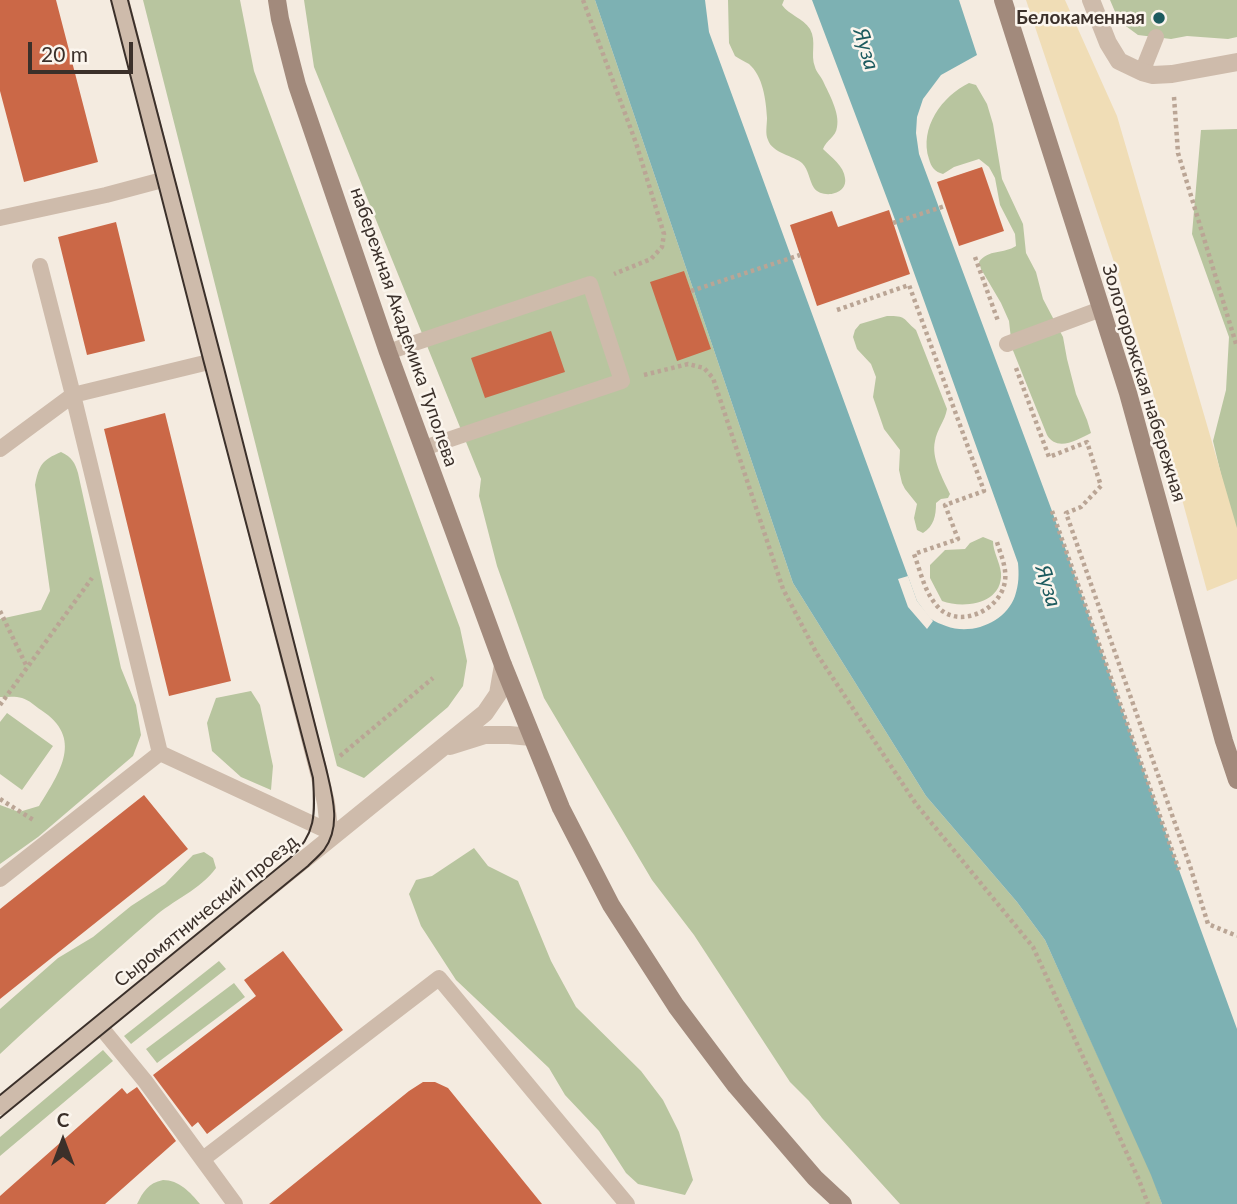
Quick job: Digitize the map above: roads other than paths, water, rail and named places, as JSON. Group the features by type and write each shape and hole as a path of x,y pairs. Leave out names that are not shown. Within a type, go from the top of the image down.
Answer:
{"main road":[{"name":"набережная Академика Туполева","path":"277,0 297,85 388,352 503,665 561,808 611,905 676,1006 736,1086 815,1178 843,1204"},
{"name":"Золоторожская набережная","path":"1003,0 1128,393 1237,780"}],"street":[{"path":"120,0 319,773 330,835"},
{"path":"1091,0 1108,43 1119,61 1142,72 1153,75 1172,74 1237,62"},
{"name":"Сыромятнический проезд","path":"0,1106 330,835 485,713 498,694 503,665"},
{"name":"Сыромятнический проезд","path":"440,749 485,735 532,737"}],"lane":[{"path":"1142,72 1156,37"},
{"path":"0,218 166,180"},
{"path":"40,266 160,753"},
{"path":"388,352 590,284 622,381 424,448"},
{"path":"1007,344 1101,309"},
{"path":"0,449 73,396 213,361"},
{"path":"160,753 330,835"},
{"path":"0,879 160,753"},
{"path":"202,1159 372,1018 439,978 627,1204"},
{"path":"99,1025 145,1081 235,1204"}],"water":[{"name":"Яуза","path":"595,0 705,0 709,32 917,601 934,621 956,629 966,629 977,628 996,620 1011,605 1019,575 1018,563 894,217 812,0 959,0 977,55 941,75 923,99 917,117 919,154 1052,511 1237,1029 1237,1204 1162,1204 1045,940 1017,902 926,796 793,583"}],"tram line":[{"path":"0,1095 290,858 310,831 314,812 313,778 111,0"},
{"path":"0,1118 308,866 324,850 333,831 333,799 326,768 128,0"}],"place":[{"name":"Белокаменная","path":"1159,18"}]}
